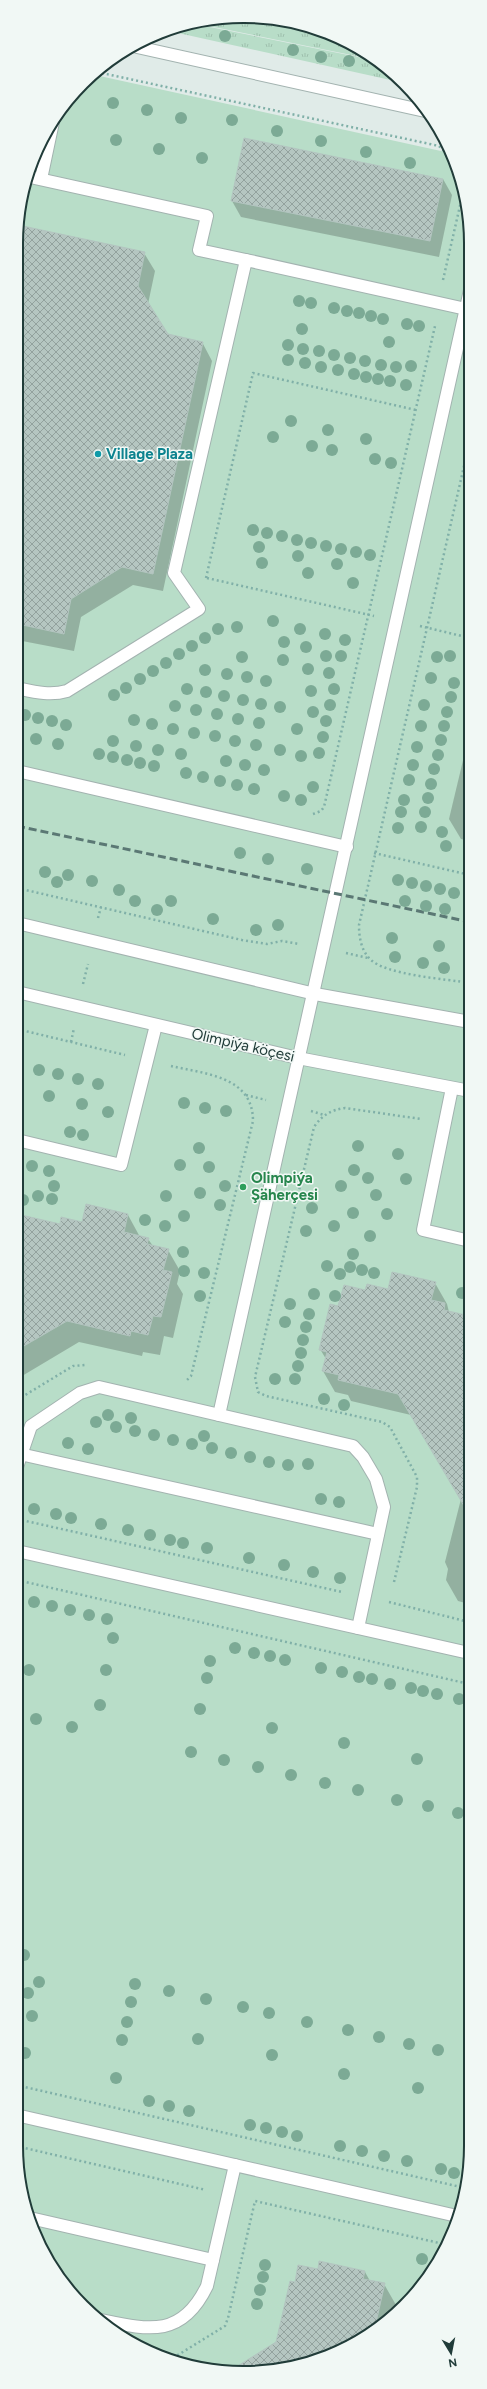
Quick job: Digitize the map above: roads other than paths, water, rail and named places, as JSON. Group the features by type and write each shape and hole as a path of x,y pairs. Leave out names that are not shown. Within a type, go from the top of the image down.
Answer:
{"street":[{"path":"142,48 418,110"},
{"path":"45,148 36,178 207,216 199,250 464,309"},
{"path":"23,689 43,694 56,694 67,691 199,609 174,572 246,260"},
{"path":"219,1415 298,1058 315,994 464,318"},
{"path":"23,772 347,847"},
{"path":"23,924 315,994 464,1021"},
{"name":"Olimpiýa köçesi","path":"23,993 298,1058 464,1090"},
{"path":"23,1141 121,1165 156,1025"},
{"path":"452,1088 423,1230 464,1240"},
{"path":"23,1446 31,1426 80,1393 99,1387 353,1446 363,1457 376,1479 384,1507 358,1628"},
{"path":"23,1455 378,1534"},
{"path":"23,1552 464,1652"},
{"path":"23,2117 452,2215"},
{"path":"112,2323 141,2329 165,2327 187,2316 202,2298 214,2260 235,2165"},
{"path":"36,2219 214,2260"}],"railway":[{"path":"23,827 464,921"}],"place":[{"name":"Village Plaza","path":"98,454"},
{"name":"Olimpiýa Şäherçesi","path":"243,1187"}]}
